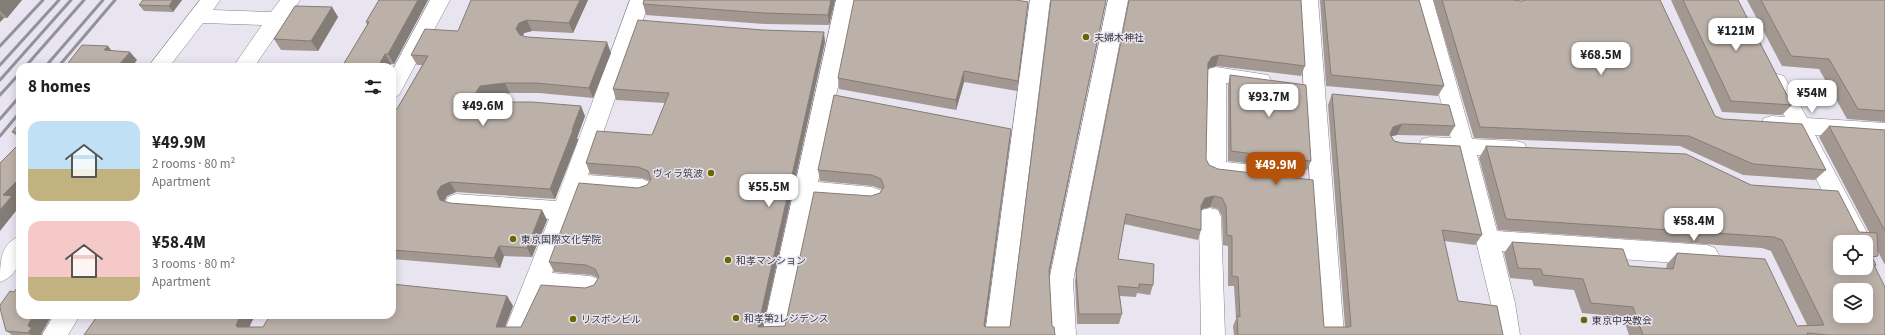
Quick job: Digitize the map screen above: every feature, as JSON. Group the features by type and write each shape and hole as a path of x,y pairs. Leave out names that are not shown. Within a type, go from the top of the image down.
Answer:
{"street":[{"path":"161,63 210,0"},
{"path":"246,63 290,0"},
{"path":"396,82 440,0"},
{"path":"514,335 537,282 602,108 618,45 641,23 640,0"},
{"path":"774,335 825,95 831,34 846,0"},
{"path":"1064,335 1061,281 1118,0"},
{"path":"1308,0 1302,87 1321,182 1332,335"},
{"path":"1423,0 1464,147 1503,303 1508,335"},
{"path":"997,335 1015,131 1034,3"},
{"path":"198,16 277,19"},
{"path":"1768,63 1856,235"},
{"path":"1321,182 1215,168 1216,74 1302,87 1337,96"},
{"path":"825,95 848,99"},
{"path":"1430,105 1453,107"},
{"path":"580,106 602,108"},
{"path":"1753,123 1885,131"},
{"path":"1412,145 1533,150"},
{"path":"574,183 642,188"},
{"path":"805,190 872,196"},
{"path":"1811,190 1834,192"},
{"path":"456,203 564,211"},
{"path":"1210,217 1213,335"},
{"path":"1487,240 1730,257"},
{"path":"0,272 16,251"},
{"path":"537,282 590,286"},
{"path":"54,335 65,319"}],"building":[{"path":"143,0 173,0 169,6 139,5"},
{"path":"379,0 418,0 388,54 385,54 380,63 344,63 369,22 366,22"},
{"path":"471,0 580,0 569,23 527,20 519,23 516,29 520,35 527,37 607,42 589,88 535,83 505,83 480,86 476,92 479,98 488,102 532,102 581,106 550,189 450,182 441,186 437,192 440,200 450,203 542,210 527,248 499,246 494,258 396,250 396,109 428,56 411,55 425,29 458,31"},
{"path":"644,0 831,0 828,15 763,13 643,4"},
{"path":"854,0 1016,0 1028,2 1018,81 964,71 956,100 838,78"},
{"path":"1051,0 1106,0 1049,271 1052,326 1054,327 1055,335 84,335 95,319 239,319 236,325 237,327 263,327 268,319 396,319 396,284 507,296 496,327 521,327 541,285 585,288 594,285 599,277 595,269 586,265 549,262 579,183 638,188 647,185 651,179 648,171 638,167 586,163 597,131 652,135 669,93 613,89 638,20 763,30 824,32 758,327 785,326 814,192 871,196 880,193 884,187 881,179 872,175 818,170 834,95 1011,129 984,326 1010,327"},
{"path":"1129,0 1301,0 1305,66 1219,55 1212,57 1208,63 1206,159 1209,165 1218,169 1313,180 1324,327 1351,326 1332,94 1449,105 1455,126 1402,124 1393,127 1390,134 1394,141 1402,143 1460,146 1482,235 1442,230 1458,301 1497,306 1503,335 1238,335 1237,316 1240,317 1238,277 1232,276 1232,236 1227,235 1226,206 1222,198 1214,196 1205,198 1201,206 1201,230 1126,214 1118,259 1154,264 1153,285 1139,284 1139,288 1118,286 1122,314 1079,314 1076,271"},
{"path":"1324,0 1419,0 1444,86 1331,75"},
{"path":"1442,0 1660,0 1715,116 1723,119 1802,124 1826,170 1753,164 1689,136 1480,127"},
{"path":"1683,0 1738,0 1792,105 1731,101"},
{"path":"1761,0 1885,0 1885,111 1858,109 1829,59 1791,56"},
{"path":"295,6 332,7 311,41 274,39"},
{"path":"82,45 108,46 104,50 130,52 120,63 68,63"},
{"path":"1230,75 1306,85 1311,161 1231,151"},
{"path":"1829,126 1885,130 1885,231"},
{"path":"1486,146 1686,154 1751,185 1838,191 1859,232 1877,233 1878,256 1873,257 1873,235 1833,235 1833,275 1873,275 1873,259 1876,265 1874,265 1885,287 1885,335 1828,335 1807,333 1808,335 1643,335 1633,307 1591,303 1583,279 1543,275 1541,269 1518,268 1512,242 1623,249 1629,266 1673,269 1677,253 1765,259 1797,326 1824,325 1782,240 1774,237 1506,219"},
{"path":"16,147 16,182 3,195 12,196 0,210 0,163"},
{"path":"16,289 16,319 32,319 28,325 29,327 32,327 28,333 6,331 0,305 10,291 14,292"}],"railway":[{"path":"0,46 43,0"},
{"path":"0,65 59,0"},
{"path":"0,80 71,0"},
{"path":"29,63 84,0"},
{"path":"48,63 103,0"},
{"path":"61,63 115,0"},
{"path":"0,95 16,77"},
{"path":"0,119 16,101"},
{"path":"0,136 16,117"}],"place":[{"name":"夫婦木神社","path":"1086,37"},
{"name":"ヴィラ筑波","path":"711,173"},
{"name":"東京国際文化学院","path":"513,239"},
{"name":"和孝マンション","path":"728,260"},
{"name":"和孝第2レジデンス","path":"736,318"},
{"name":"リスボンビル","path":"573,319"},
{"name":"東京中央教会","path":"1584,320"}]}
